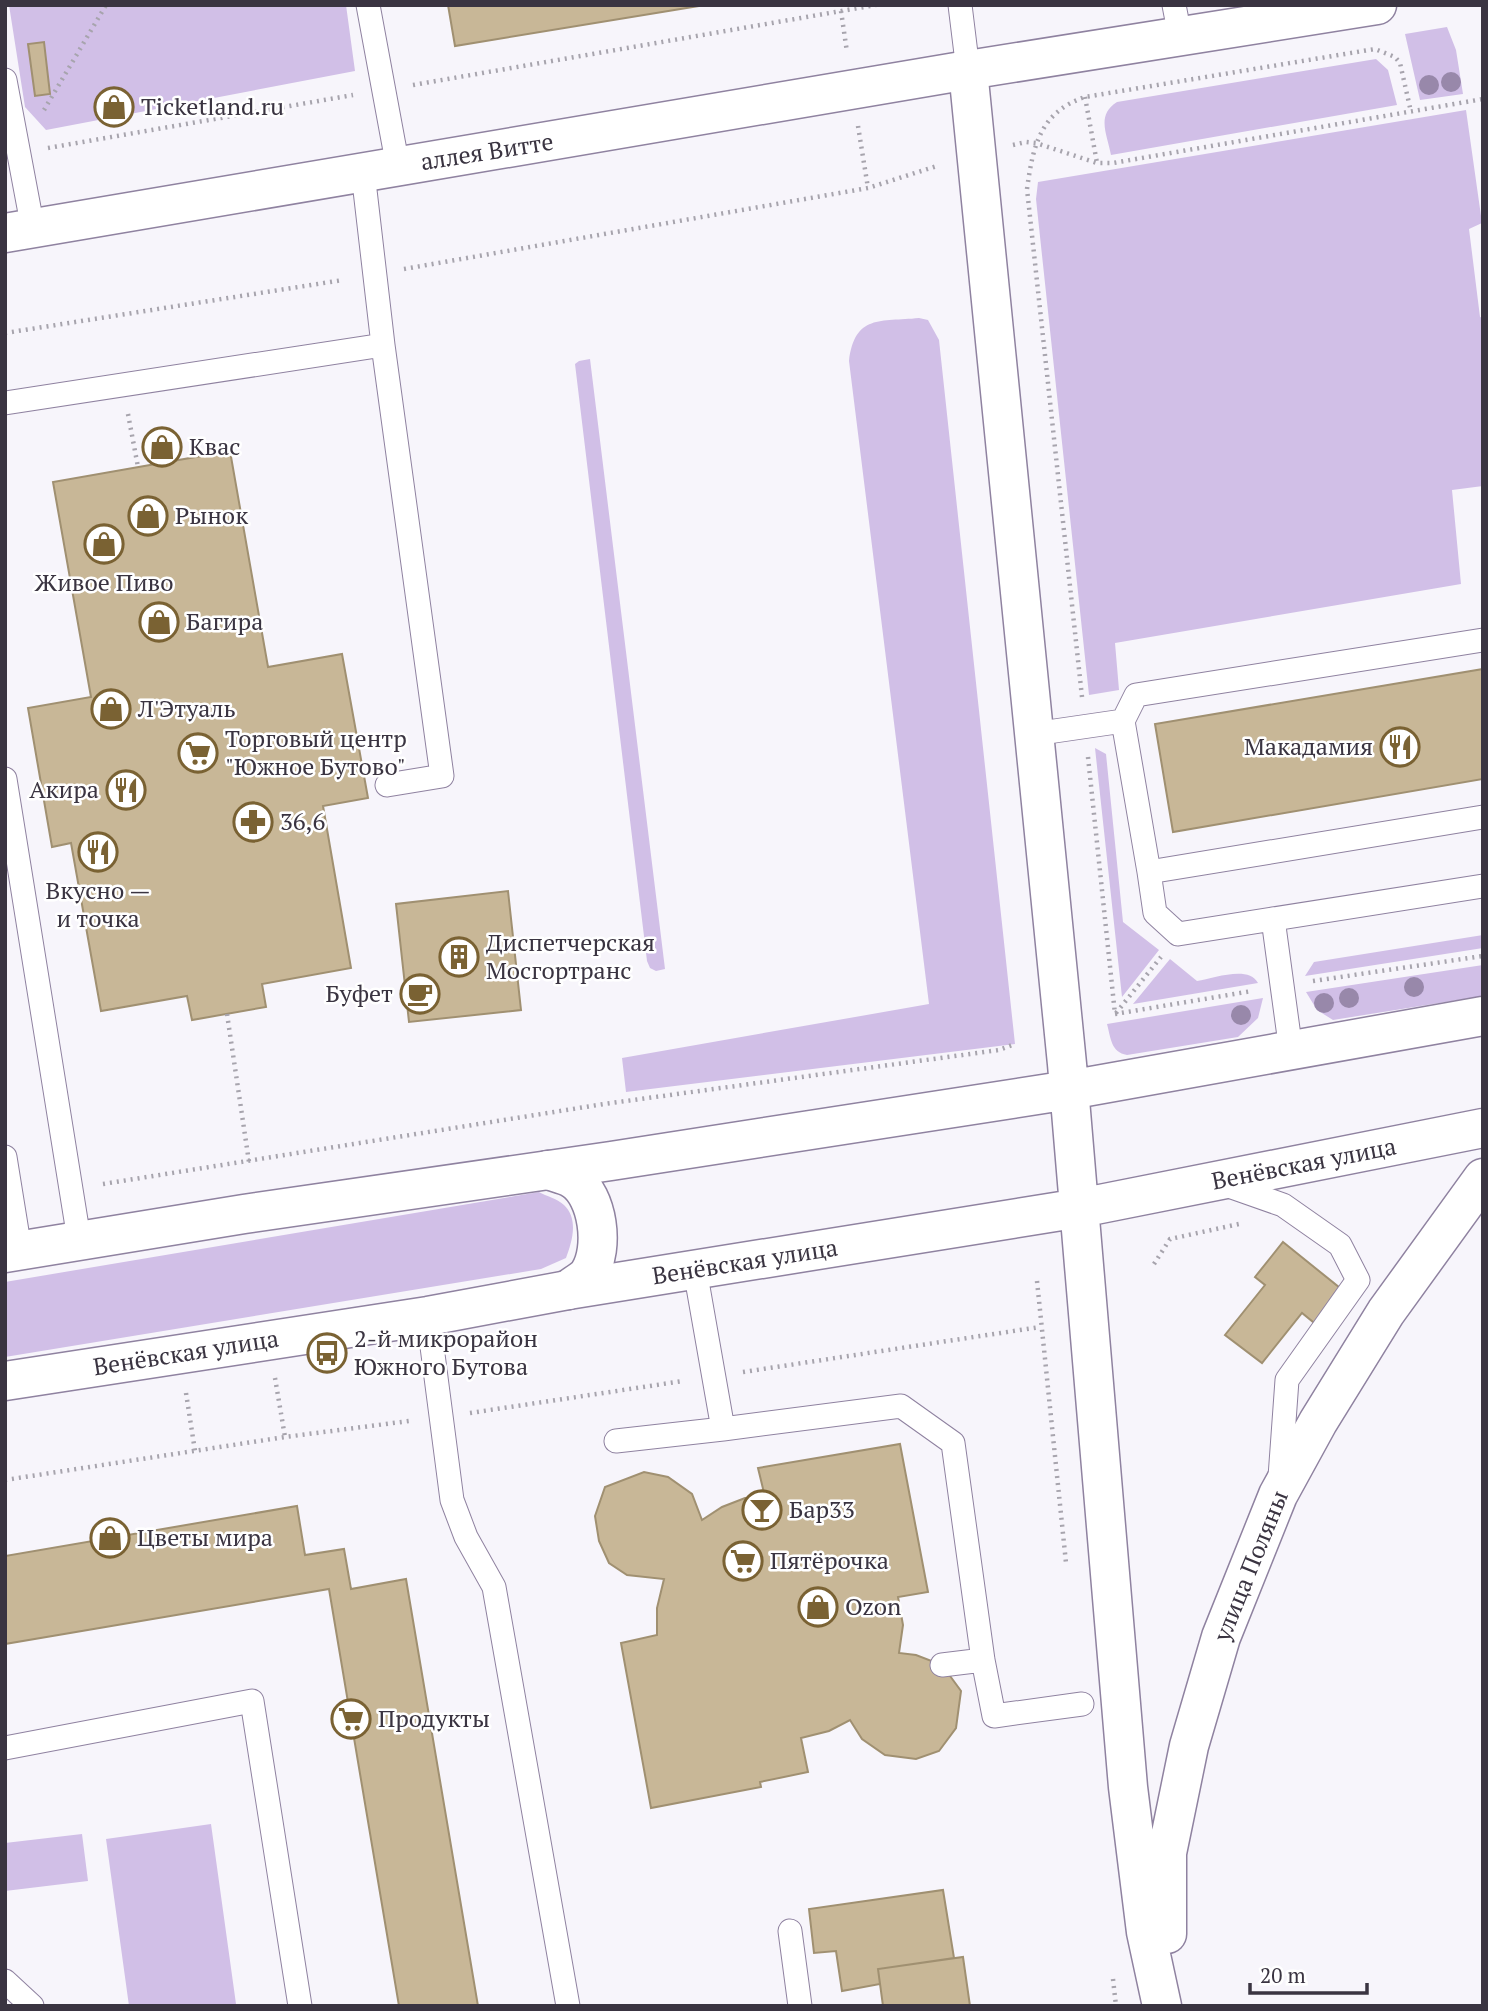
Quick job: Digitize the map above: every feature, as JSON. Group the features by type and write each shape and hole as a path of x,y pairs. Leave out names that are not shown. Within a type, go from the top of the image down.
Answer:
{"main road":[{"name":"аллея Витте","path":"19,231 968,70 1177,21 1377,5"},
{"path":"968,70 1080,1208 1128,1787 1146,1932 1162,2006"},
{"path":"13,1252 79,1239 1069,1090 1483,1016"},
{"name":"Венёвская улица","path":"5,1381 1080,1208 1483,1128"},
{"path":"548,1170 575,1180 589,1197 598,1222 597,1251 589,1273 568,1290"},
{"name":"улица Поляны","path":"1168,2006 1167,1853 1186,1760 1220,1637 1278,1494 1318,1422 1386,1311 1483,1178"}],"lane":[{"path":"368,5 383,90 374,275 442,776 387,785"},
{"path":"960,5 968,70"},
{"path":"5,80 18,153 19,231"},
{"path":"5,403 383,345"},
{"path":"1483,640 1136,695 1123,721 1155,913 1178,934 1483,887"},
{"path":"1034,734 1123,721"},
{"path":"5,779 79,1239"},
{"path":"1149,872 1483,817"},
{"path":"1273,919 1291,1051"},
{"path":"5,1157 13,1252"},
{"path":"1216,1182 1283,1205 1340,1245 1358,1280 1287,1380 1278,1494"},
{"path":"695,1270 723,1429"},
{"path":"428,1315 452,1500 466,1537 494,1587 568,2006"},
{"path":"616,1441 901,1406 953,1443 983,1660 994,1716 1082,1704"},
{"path":"942,1665 983,1660"},
{"path":"5,1748 252,1701 300,2006"},
{"path":"790,1931 800,2006"},
{"path":"5,1981 32,2006"}],"path":[{"path":"18,153 106,5"},
{"path":"18,153 876,5"},
{"path":"1178,934 1115,1014 1027,189 1036,143 1056,112 1086,97 1375,49 1395,57 1400,63 1411,112"},
{"path":"5,333 374,275 868,188 976,153 1026,142 1097,163 1114,163 1483,99"},
{"path":"123,385 138,467"},
{"path":"227,1014 249,1162"},
{"path":"71,1189 604,1104 999,1050 1015,1044"},
{"path":"5,1480 1040,1327 1037,1281"},
{"path":"274,1374 285,1437"},
{"path":"185,1388 195,1451"}],"shaded area":[{"path":"9,5 346,5 355,71 46,130 25,107"},
{"path":"1447,27 1456,50 1463,94 1420,100 1405,34"},
{"path":"1376,59 1388,70 1397,105 1111,155 1105,119 1117,102"},
{"path":"1466,110 1482,223 1469,229 1480,317 1483,318 1483,486 1452,490 1461,584 1115,643 1119,690 1089,695 1036,199 1038,182"},
{"path":"919,318 928,320 939,340 1015,1044 626,1092 622,1058 929,1004 849,361 857,335 872,323"},
{"path":"590,359 665,969 656,971 650,968 647,961 575,364"},
{"path":"1095,748 1106,754 1123,922 1159,950 1122,997"},
{"path":"1483,935 1483,948 1305,976 1314,962"},
{"path":"1170,959 1197,981 1239,974 1247,975 1258,983 1133,1004"},
{"path":"1483,965 1483,996 1333,1020 1317,1010 1306,992"},
{"path":"1263,998 1258,1018 1238,1037 1127,1055 1115,1048 1107,1024"},
{"path":"539,1192 564,1205 573,1224 566,1258 541,1269 5,1357 5,1282"},
{"path":"211,1824 236,2004 129,2006 106,1839"},
{"path":"82,1834 88,1881 5,1891 5,1843"}],"building":[{"path":"448,5 705,5 455,46"},
{"path":"44,42 50,94 35,96 28,44"},
{"name":"Торговый центр \"Южное Бутово\"","path":"230,451 268,667 342,654 368,798 323,806 351,968 262,984 266,1007 192,1020 187,996 101,1011 71,843 52,847 28,708 91,697 53,482"},
{"path":"1483,669 1483,779 1173,832 1155,724"},
{"name":"Диспетчерская Мосгортранс","path":"508,891 521,1010 409,1022 396,904"},
{"path":"1283,1242 1345,1292 1318,1326 1302,1313 1262,1363 1225,1335 1265,1285 1255,1277"},
{"path":"900,1444 928,1592 898,1597 903,1625 899,1653 916,1655 942,1665 961,1691 956,1728 939,1751 916,1759 885,1755 862,1739 850,1720 829,1731 801,1738 808,1772 760,1782 761,1787 651,1808 621,1643 657,1635 657,1608 664,1579 627,1575 609,1563 599,1541 595,1516 605,1487 644,1472 668,1477 692,1494 702,1520 722,1507 745,1498 765,1497 758,1468"},
{"path":"297,1506 305,1555 344,1549 351,1589 406,1579 478,2006 399,2006 329,1589 5,1644 5,1556"},
{"path":"943,1890 954,1958 878,1969 880,1984 842,1991 836,1951 814,1953 809,1909"},
{"path":"963,1957 970,2006 883,2006 878,1969"}],"place":[{"name":"Ticketland.ru","path":"114,107"},
{"name":"Квас","path":"162,447"},
{"name":"Рынок","path":"148,516"},
{"name":"Живое Пиво","path":"104,544"},
{"name":"Багира","path":"159,622"},
{"name":"Л'Этуаль","path":"111,709"},
{"name":"Макадамия","path":"1400,747"},
{"name":"Торговый центр \"Южное Бутово\"","path":"198,753"},
{"name":"Акира","path":"126,790"},
{"name":"36,6","path":"253,822"},
{"name":"Вкусно — и точка","path":"98,852"},
{"name":"Диспетчерская Мосгортранс","path":"459,957"},
{"name":"Буфет","path":"420,994"},
{"name":"2-й микрорайон Южного Бутова","path":"327,1353"},
{"name":"Бар33","path":"762,1510"},
{"name":"Цветы мира","path":"110,1538"},
{"name":"Пятёрочка","path":"743,1561"},
{"name":"Ozon","path":"818,1607"},
{"name":"Продукты","path":"351,1719"}]}
